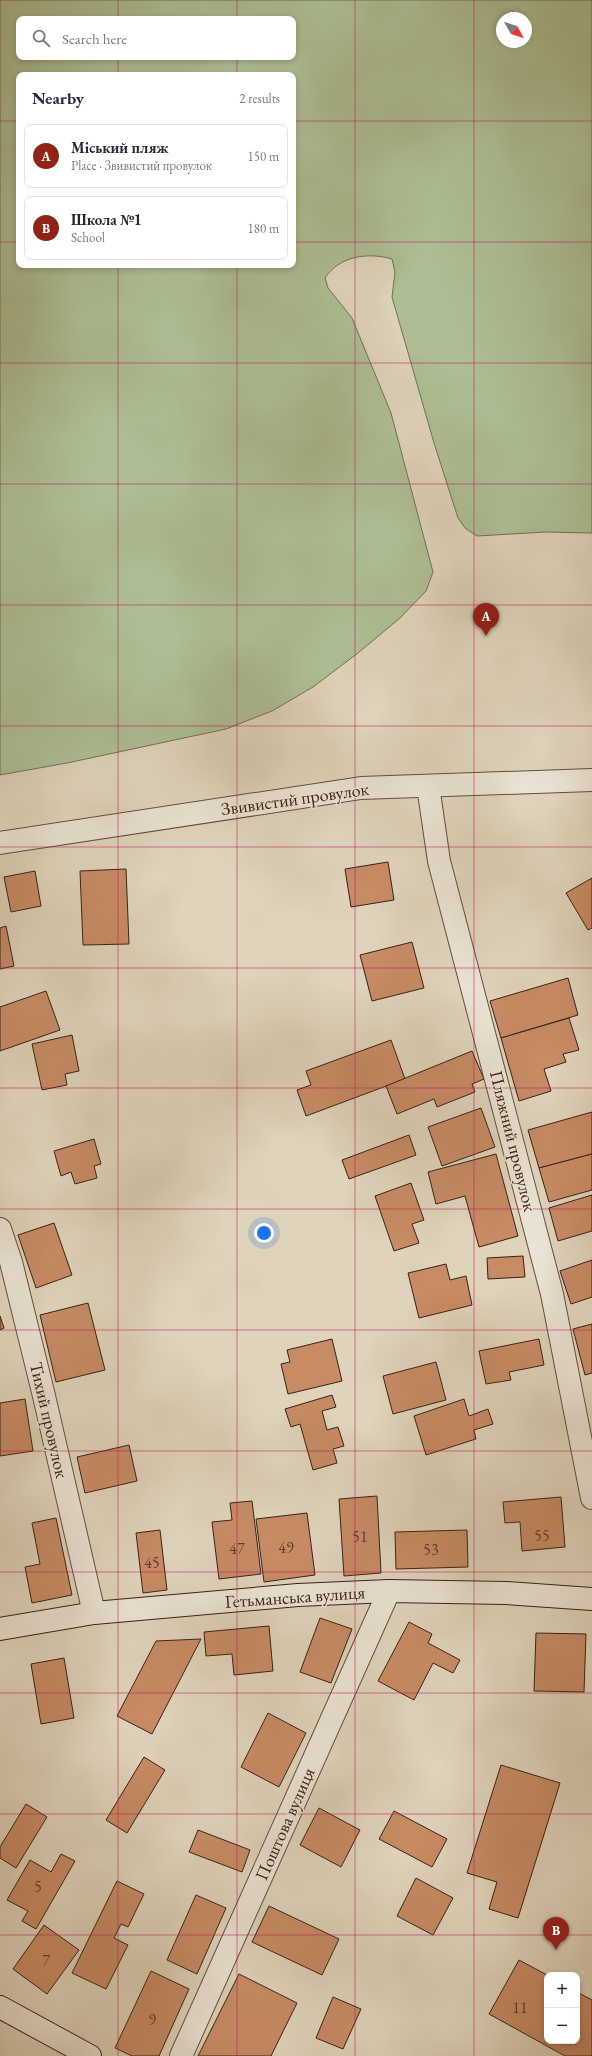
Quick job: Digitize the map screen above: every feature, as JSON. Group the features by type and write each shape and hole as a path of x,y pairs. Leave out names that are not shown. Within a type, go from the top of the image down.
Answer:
{"street":[{"name":"Звивистий провулок","path":"0,843 361,788 592,780"},
{"name":"Пляжний провулок","path":"428,786 439,862 552,1294 592,1498"},
{"name":"Тихий провулок","path":"0,1229 11,1262 44,1396 94,1613"},
{"name":"Гетьманська вулиця","path":"0,1629 94,1613 298,1594 390,1591 506,1593 592,1599"},
{"name":"Поштова вулиця","path":"181,2056 390,1591"},
{"path":"0,2007 90,2056"}],"green space":[{"path":"0,0 592,0 592,533 546,532 477,536 465,528 458,518 434,443 392,297 395,272 392,259 364,256 346,260 331,271 325,278 328,288 352,318 391,413 433,572 426,591 400,618 358,653 313,687 272,711 226,729 67,763 0,775"}],"building":[{"path":"388,862 394,900 351,907 345,869"},
{"path":"126,869 129,944 83,945 80,871"},
{"path":"35,871 41,906 11,912 4,877"},
{"path":"592,878 592,928 588,930 566,893"},
{"path":"6,926 14,966 0,969 0,928"},
{"path":"412,942 424,988 372,1001 360,955"},
{"path":"568,978 578,1015 501,1038 490,1001"},
{"path":"46,991 60,1030 0,1051 0,1007"},
{"path":"569,1018 579,1050 563,1054 566,1062 544,1069 551,1091 519,1101 501,1038"},
{"path":"72,1035 79,1071 65,1074 67,1085 42,1090 32,1044"},
{"path":"391,1040 405,1079 306,1116 297,1090 311,1085 306,1071"},
{"path":"472,1051 484,1079 472,1084 475,1092 437,1107 434,1099 397,1114 386,1086"},
{"path":"481,1108 495,1147 442,1166 428,1127"},
{"path":"592,1112 592,1154 539,1168 528,1130"},
{"path":"409,1135 416,1155 349,1179 342,1160"},
{"path":"94,1139 101,1164 94,1166 97,1178 75,1184 71,1172 61,1176 54,1151"},
{"path":"496,1154 518,1236 479,1247 465,1196 436,1204 428,1172"},
{"path":"592,1154 592,1190 549,1202 539,1168"},
{"path":"411,1183 424,1220 412,1224 419,1243 394,1251 375,1196"},
{"path":"592,1195 592,1231 558,1241 549,1208"},
{"path":"54,1223 72,1275 36,1288 18,1235"},
{"path":"523,1256 525,1277 488,1279 487,1258"},
{"path":"592,1260 592,1297 571,1304 560,1271"},
{"path":"446,1264 450,1280 466,1276 472,1305 419,1318 408,1273"},
{"path":"88,1303 105,1370 56,1382 40,1315"},
{"path":"0,1316 4,1328 0,1330"},
{"path":"592,1324 592,1373 585,1375 573,1329"},
{"path":"332,1339 342,1381 288,1394 281,1364 290,1362 287,1350"},
{"path":"539,1339 544,1365 509,1372 511,1380 486,1384 479,1351"},
{"path":"436,1362 446,1400 393,1414 383,1376"},
{"path":"332,1395 336,1407 322,1411 327,1430 338,1427 344,1446 333,1449 337,1463 313,1470 300,1424 291,1427 285,1409"},
{"path":"25,1399 33,1451 0,1456 0,1403"},
{"path":"464,1399 469,1416 488,1409 493,1424 474,1430 476,1439 426,1455 414,1416"},
{"path":"129,1445 137,1481 85,1493 77,1457"},
{"path":"377,1496 381,1573 344,1576 339,1499"},
{"path":"561,1497 565,1547 522,1551 520,1522 505,1523 503,1502"},
{"path":"252,1501 261,1574 219,1579 212,1522 232,1520 230,1503"},
{"path":"307,1513 315,1575 264,1582 256,1519"},
{"path":"56,1518 72,1595 32,1603 25,1567 40,1564 32,1523"},
{"path":"160,1530 167,1590 143,1593 136,1533"},
{"path":"467,1530 468,1567 396,1569 395,1532"},
{"path":"320,1618 352,1629 331,1683 300,1672"},
{"path":"409,1622 432,1634 428,1643 460,1660 453,1673 433,1663 414,1700 378,1681"},
{"path":"269,1626 273,1671 234,1675 232,1654 206,1656 204,1632"},
{"path":"536,1633 586,1634 584,1692 534,1691"},
{"path":"201,1639 152,1734 117,1716 156,1641"},
{"path":"64,1658 74,1718 41,1724 31,1664"},
{"path":"268,1713 306,1733 279,1787 241,1767"},
{"path":"144,1757 165,1770 127,1833 106,1820"},
{"path":"501,1765 560,1783 518,1918 489,1909 497,1882 467,1873"},
{"path":"26,1804 47,1817 16,1868 0,1858 0,1847"},
{"path":"319,1808 360,1830 341,1867 300,1845"},
{"path":"394,1811 447,1839 432,1867 379,1839"},
{"path":"198,1830 250,1850 242,1872 189,1852"},
{"path":"61,1854 75,1861 36,1929 22,1921 28,1911 7,1900 30,1860 51,1872"},
{"path":"416,1878 453,1898 433,1935 397,1916"},
{"path":"117,1881 144,1894 128,1927 121,1924 114,1938 128,1945 106,1989 72,1973"},
{"path":"196,1895 226,1908 197,1974 167,1960"},
{"path":"269,1906 339,1939 322,1975 252,1942"},
{"path":"44,1925 79,1950 47,1994 13,1969"},
{"path":"519,1960 544,1973 544,2044 580,2044 580,1994 592,2000 592,2056 565,2056 489,2014"},
{"path":"151,1971 189,1989 159,2056 132,2056 115,2048"},
{"path":"239,1974 297,2003 271,2056 198,2056"},
{"path":"333,1997 361,2009 343,2049 316,2038"}],"place":[{"name":"Міський пляж","path":"486,636"},
{"name":"Школа №1","path":"556,1950"}]}
